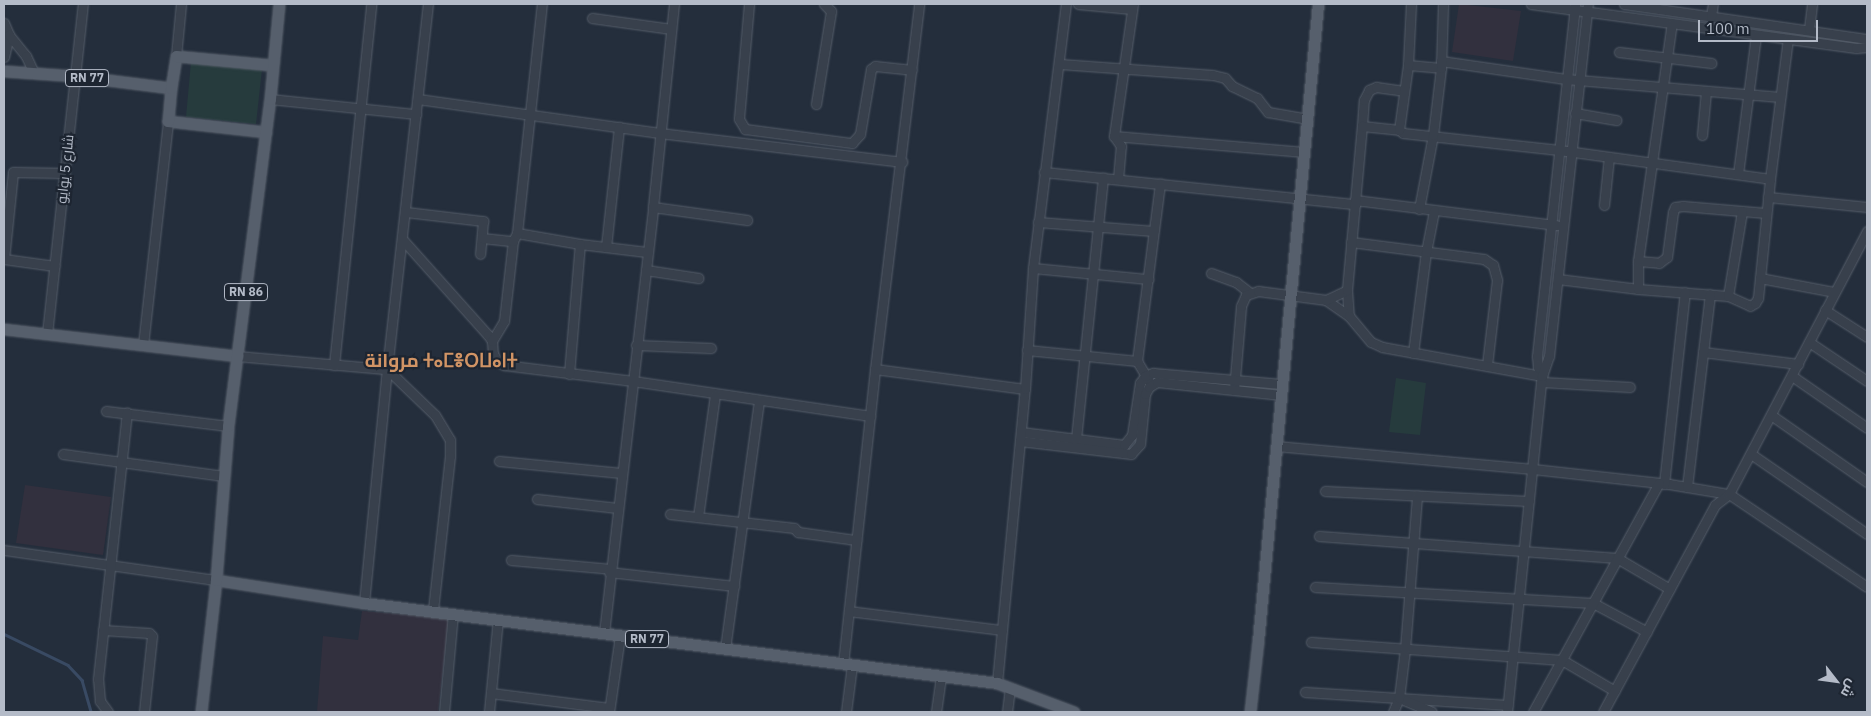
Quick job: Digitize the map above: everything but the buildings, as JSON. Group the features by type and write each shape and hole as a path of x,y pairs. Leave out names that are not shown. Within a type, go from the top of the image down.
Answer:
{"main road":[{"name":"RN 86","path":"201,712 216,580 228,426 270,99 279,4"},
{"path":"1250,712 1318,4"},
{"path":"266,132 168,121 176,56 272,65"},
{"name":"RN 77","path":"4,71 76,76 171,88"},
{"path":"4,330 237,356"},
{"name":"RN 77","path":"216,580 364,603 433,610 620,636 997,683 1074,712"}],"street":[{"name":"شارع 5 يوايو","path":"47,334 84,4"},
{"path":"176,56 181,4"},
{"path":"334,365 372,4"},
{"path":"364,603 387,369 403,240 428,4"},
{"path":"542,4 504,321 492,341 493,354 498,362 504,365 633,380 715,394 870,416"},
{"path":"604,633 621,473 646,270 674,4"},
{"path":"749,4 739,119 745,129 852,143 860,134 870,69 875,66 912,70"},
{"path":"816,104 831,11 824,4"},
{"path":"846,712 849,611 856,540 875,369 902,162 919,4"},
{"path":"997,683 1025,389 1033,268 1066,4"},
{"path":"1078,4 1132,6 1114,136 1121,146 1118,179"},
{"path":"1398,130 1408,65 1411,4"},
{"path":"1419,208 1432,135 1441,65 1443,4"},
{"path":"1531,4 1588,8 1672,23 1856,48 1867,47"},
{"path":"1624,4 1809,29 1867,39"},
{"path":"1711,16 1713,4"},
{"path":"1809,29 1812,4"},
{"path":"1542,377 1538,367 1537,356 1575,7"},
{"path":"1305,692 1507,708 1542,377 1549,361 1578,80 1588,8"},
{"path":"592,18 671,29"},
{"path":"4,23 9,35 26,56 34,73"},
{"path":"1638,289 1638,261 1672,23"},
{"path":"1738,174 1756,34"},
{"path":"4,57 9,35"},
{"path":"1558,279 1638,289 1728,296 1750,306 1756,303 1788,39"},
{"path":"1619,52 1710,63"},
{"path":"1060,64 1213,74 1225,78 1232,86 1257,98 1268,112 1308,119"},
{"path":"1408,65 1441,65 1566,79 1780,97"},
{"path":"1349,316 1347,290 1364,100 1369,90 1376,87 1404,92"},
{"path":"1702,135 1706,91"},
{"path":"270,99 416,114"},
{"path":"418,100 529,113 660,133 902,162"},
{"path":"1575,113 1616,120"},
{"path":"143,345 168,121"},
{"path":"1362,126 1398,130 1403,133 1559,150 1770,179"},
{"path":"606,247 619,127"},
{"path":"1114,136 1304,152"},
{"path":"1604,206 1609,157"},
{"path":"54,266 4,259 13,172 65,173"},
{"path":"1044,172 1299,198 1419,208 1564,226"},
{"path":"1076,439 1083,356 1103,177"},
{"path":"1152,384 1136,361 1160,184"},
{"path":"1768,197 1867,207"},
{"path":"1638,261 1659,263 1667,257 1675,207 1684,206 1766,213"},
{"path":"653,207 747,220"},
{"path":"1413,353 1426,252 1434,211"},
{"path":"1728,296 1742,211"},
{"path":"406,212 483,221 480,254"},
{"path":"1038,222 1154,231"},
{"path":"1603,712 1715,505 1729,494 1867,231"},
{"path":"482,238 515,237 647,252"},
{"path":"403,240 492,341"},
{"path":"1351,242 1484,259 1496,270 1497,280 1487,365"},
{"path":"569,374 580,244"},
{"path":"1033,268 1148,279"},
{"path":"646,270 698,278"},
{"path":"1211,273 1236,282 1249,292 1258,291 1326,300 1349,316 1371,342 1382,347 1487,365 1542,377 1630,386"},
{"path":"1760,278 1834,292"},
{"path":"1326,300 1347,290"},
{"path":"1234,390 1241,302 1249,292"},
{"path":"1533,712 1617,558 1661,483 1685,292"},
{"path":"1687,487 1710,294"},
{"path":"1826,310 1867,337"},
{"path":"1809,342 1867,381"},
{"path":"636,345 711,348"},
{"path":"1028,350 1136,361"},
{"path":"1703,352 1798,364"},
{"path":"237,356 387,369 435,415 450,440 450,456 433,610"},
{"path":"875,369 1025,389"},
{"path":"1020,437 1076,439 1120,446 1128,443 1132,436 1138,386 1145,376 1157,372 1235,379 1281,389"},
{"path":"1792,376 1867,428"},
{"path":"1020,437 1131,454 1140,444 1145,394 1152,384 1160,382 1234,390 1281,389"},
{"path":"698,517 715,394"},
{"path":"726,649 759,400"},
{"path":"106,410 228,426"},
{"path":"108,712 100,701 98,692 109,564 127,413"},
{"path":"1771,415 1867,482"},
{"path":"1276,446 1533,468 1661,483 1729,494 1827,562 1867,587"},
{"path":"63,454 224,476"},
{"path":"1750,454 1867,534"},
{"path":"499,461 621,473"},
{"path":"1325,491 1529,501"},
{"path":"1393,712 1399,698 1405,649 1411,592 1417,495"},
{"path":"537,499 617,508"},
{"path":"670,514 794,528 798,532 856,540"},
{"path":"1319,536 1617,558 1670,589"},
{"path":"4,550 216,580"},
{"path":"511,560 734,586"},
{"path":"1315,587 1593,603 1647,632"},
{"path":"849,611 1002,630"},
{"path":"444,712 453,613"},
{"path":"489,712 498,619"},
{"path":"103,630 149,633 152,636 144,712"},
{"path":"491,693 609,710 620,636"},
{"path":"1311,642 1562,660 1615,691"},
{"path":"936,712 941,676"},
{"path":"1007,712 1010,687"},
{"path":"1399,698 1432,712"}],"shaded area":[{"path":"1459,4 1521,11 1513,61 1452,52"},
{"path":"25,485 111,497 103,555 16,543"},
{"path":"362,611 449,618 438,712 317,712 323,636 358,640"}],"green space":[{"path":"191,62 262,69 256,124 186,117"},
{"path":"1396,378 1426,383 1420,435 1389,432"}],"waterway":[{"path":"4,634 68,665 82,680 91,712"}],"district":[{"name":"مروانة ⵜⴰⵎⴻⵔⵡⴰⵏⵜ","path":"441,361"}]}
